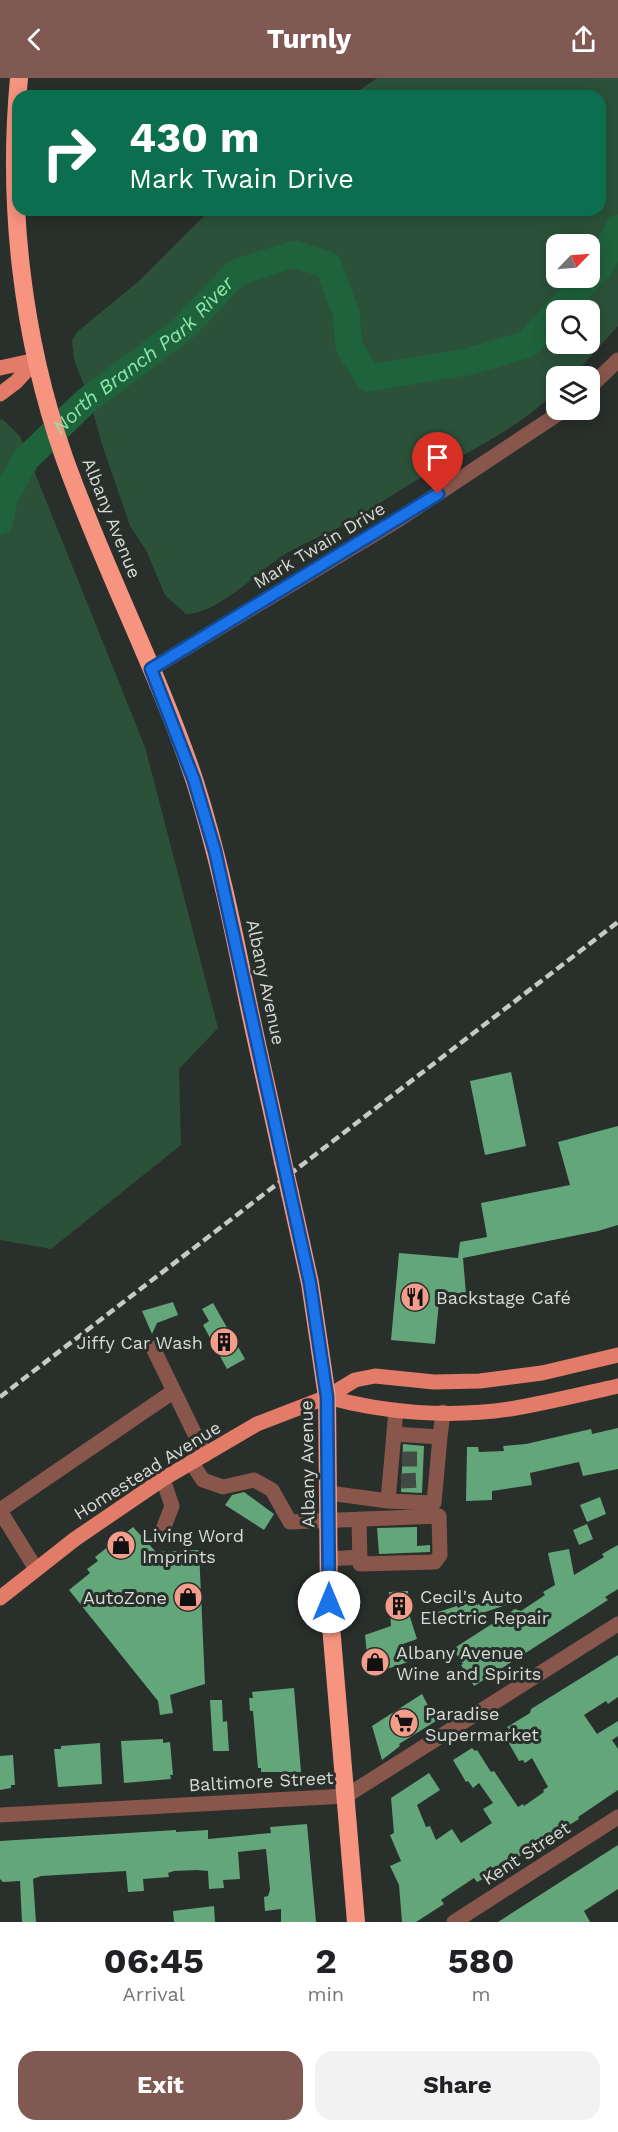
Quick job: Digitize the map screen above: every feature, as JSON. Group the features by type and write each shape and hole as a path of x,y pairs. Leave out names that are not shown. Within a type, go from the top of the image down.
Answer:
{"highway":[{"name":"Albany Avenue","path":"18,216 24,285 36,360 64,457 151,669 194,780 209,828 310,1283 327,1397 329,1602 356,1922"}],"main road":[{"path":"0,368 36,360"},
{"path":"0,394 16,382 36,360"},
{"name":"Homestead Avenue","path":"0,1598 126,1502 163,1479 257,1424 327,1397 348,1382 367,1377 434,1382 480,1381 542,1373 618,1356"},
{"path":"327,1397 362,1406 443,1412 508,1409 618,1386"}],"street":[{"path":"600,377 618,360"},
{"name":"Mark Twain Drive","path":"151,669 398,520 549,420"},
{"path":"153,1348 174,1391 198,1458 203,1480 223,1487 254,1480 272,1490 290,1522 329,1521 359,1519 439,1516 440,1555 435,1562 360,1564 359,1519"},
{"path":"36,1569 0,1510 174,1391"},
{"path":"388,1501 395,1481 397,1459 394,1434 396,1410"},
{"path":"329,1493 388,1501 434,1503 429,1480 431,1459 440,1437 443,1412"},
{"path":"394,1434 440,1437"},
{"path":"162,1532 172,1506 163,1479"},
{"path":"329,1559 360,1557"},
{"name":"Baltimore Street","path":"0,1815 346,1796 618,1624"},
{"name":"Kent Street","path":"454,1922 618,1817"}],"green space":[{"path":"377,78 618,78 618,326 600,346 600,300 546,300 546,354 593,354 582,366 546,366 546,401 505,431 410,484 344,525 287,553 210,608 186,614 165,595 146,550 130,526 102,444 89,397 74,360 72,341 77,332 139,281 204,216 606,216 606,90 360,90"},
{"path":"2,419 20,436 145,747 218,1028 179,1069 181,1145 51,1249 0,1240 0,420"}],"building":[{"path":"511,1072 526,1146 485,1155 470,1081"},
{"path":"618,1126 618,1225 463,1258 466,1294 440,1291 435,1344 391,1340 399,1253 458,1258 460,1242 487,1237 481,1203 570,1185 558,1142"},
{"path":"173,1302 178,1315 157,1323 152,1334 142,1311"},
{"name":"Jiffy Car Wash","path":"213,1303 245,1359 227,1369 203,1325 209,1321 202,1309"},
{"path":"618,1428 618,1469 583,1476 579,1462 530,1473 532,1485 492,1491 492,1500 466,1501 467,1447 478,1447 479,1452 504,1451 503,1446 526,1444 591,1429 592,1434"},
{"path":"403,1444 424,1446 422,1493 401,1492"},
{"path":"244,1492 274,1514 264,1530 225,1505 232,1495"},
{"path":"600,1497 606,1514 587,1522 580,1505"},
{"path":"587,1524 593,1539 579,1545 573,1530"},
{"path":"133,1527 156,1552 199,1550 205,1684 170,1695 173,1713 160,1715 158,1701 69,1590 90,1573 87,1569 98,1561 95,1557"},
{"path":"417,1527 417,1546 430,1545 430,1552 379,1554 377,1528"},
{"path":"618,1545 618,1589 605,1597 608,1600 474,1686 455,1652 458,1650 456,1647 515,1609 521,1611 545,1595 543,1592 555,1585 548,1553 569,1549 574,1575 604,1557 602,1554"},
{"path":"504,1590 512,1603 443,1626 438,1612 457,1606 458,1608 474,1600 477,1605"},
{"path":"408,1591 409,1614 417,1639 403,1644 408,1662 369,1675 365,1635 391,1626 389,1592"},
{"path":"618,1655 618,1697 608,1704 606,1701 584,1715 597,1734 618,1721 618,1736 612,1740 618,1749 618,1790 578,1817 579,1819 483,1879 477,1882 474,1878 441,1900 444,1904 416,1922 402,1922 399,1885 390,1866 401,1861 390,1835 394,1833 391,1798 429,1773 440,1790 417,1805 426,1827 430,1826 436,1840 452,1829 461,1843 492,1823 483,1809 493,1803 479,1783 473,1788 468,1781 466,1782 453,1760 472,1748 477,1750 491,1772 494,1771 518,1807 523,1804 524,1806 548,1787 532,1758 525,1763 523,1760 519,1761 503,1733 509,1729 507,1727 530,1713 531,1709"},
{"path":"294,1688 301,1772 261,1772 261,1768 258,1768 253,1711 250,1711 249,1698 253,1698 252,1692"},
{"name":"Paradise Supermarket","path":"422,1694 436,1721 399,1744 400,1746 382,1760 372,1726"},
{"path":"210,1700 222,1700 223,1722 227,1721 229,1751 213,1751"},
{"path":"163,1739 163,1743 170,1742 173,1775 170,1775 171,1779 124,1783 121,1741"},
{"path":"100,1743 102,1784 58,1787 54,1749 61,1749 61,1746"},
{"path":"13,1755 15,1785 0,1790 0,1756"},
{"path":"307,1824 316,1922 281,1922 281,1909 265,1911 264,1897 268,1896 270,1890 266,1849 238,1852 240,1879 223,1880 224,1888 209,1889 208,1871 197,1870 174,1871 168,1873 169,1877 143,1879 144,1891 128,1892 126,1871 41,1876 33,1879 36,1922 22,1922 20,1881 3,1882 0,1879 0,1841 176,1830 176,1832 208,1830 208,1839 271,1833 270,1827"},
{"path":"618,1845 618,1889 584,1911 590,1922 498,1922"},
{"path":"214,1906 215,1922 174,1922 173,1911"}],"waterway":[{"name":"North Branch Park River","path":"600,266 618,228"},
{"name":"North Branch Park River","path":"0,521 5,496 26,459 86,401 183,329 236,273 294,254 328,265 346,313 349,347 369,378 467,362 528,344 546,324"},
{"name":"North Branch Park River","path":"568,300 580,288"}],"tunnel":[{"path":"402,1459 423,1459"},
{"path":"401,1481 422,1480"}],"railway":[{"path":"0,1397 618,922"}],"place":[{"name":"Backstage Café","path":"415,1297"},
{"name":"Jiffy Car Wash","path":"224,1342"},
{"name":"Living Word Imprints","path":"121,1545"},
{"name":"AutoZone","path":"188,1597"},
{"name":"Cecil's Auto Electric Repair","path":"399,1606"},
{"name":"Albany Avenue Wine and Spirits","path":"375,1662"},
{"name":"Paradise Supermarket","path":"404,1723"}],"route":[{"path":"329,1602 327,1397 310,1283 215,851 194,780 151,669 438,494"}]}
